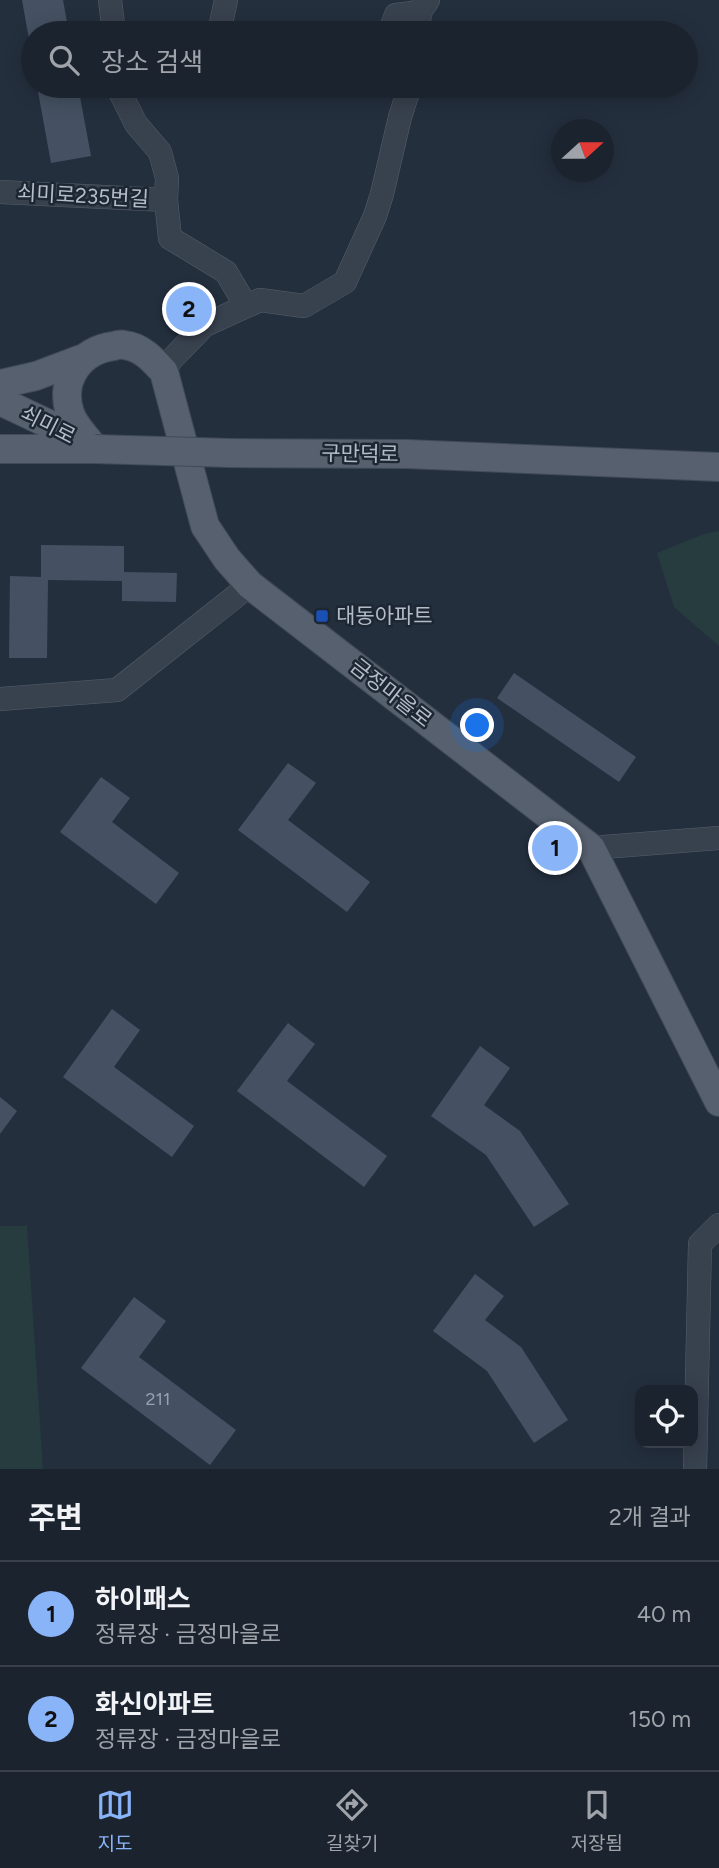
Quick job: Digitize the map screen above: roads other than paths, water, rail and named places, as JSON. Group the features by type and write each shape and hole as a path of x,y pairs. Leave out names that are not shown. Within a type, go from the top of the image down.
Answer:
{"main road":[{"path":"0,384 36,376 80,359 99,348 124,345 148,353 164,372"},
{"path":"80,359 71,376 67,398 70,415 95,449"},
{"name":"금정마을로","path":"164,372 205,526 227,559 250,585 591,848 719,1102"},
{"name":"쇠미로","path":"0,401 95,449"},
{"name":"구만덕로","path":"0,449 406,454 719,467"}],"street":[{"path":"110,0 113,21"},
{"path":"222,21 226,0"},
{"path":"394,21 396,15 423,11"},
{"path":"123,98 136,124 160,152 167,178 170,238 226,272 246,306"},
{"path":"164,372 171,360 205,325 260,300 304,306 345,282 375,216 406,98"},
{"name":"쇠미로235번길","path":"0,192 166,200"},
{"path":"0,699 117,690 250,585"},
{"path":"591,848 719,838"},
{"path":"695,1469 700,1244 719,1225"}],"place":[{"name":"화신아파트","path":"189,309"},
{"name":"대동아파트","path":"322,616"},
{"name":"하이패스","path":"555,848"}]}
